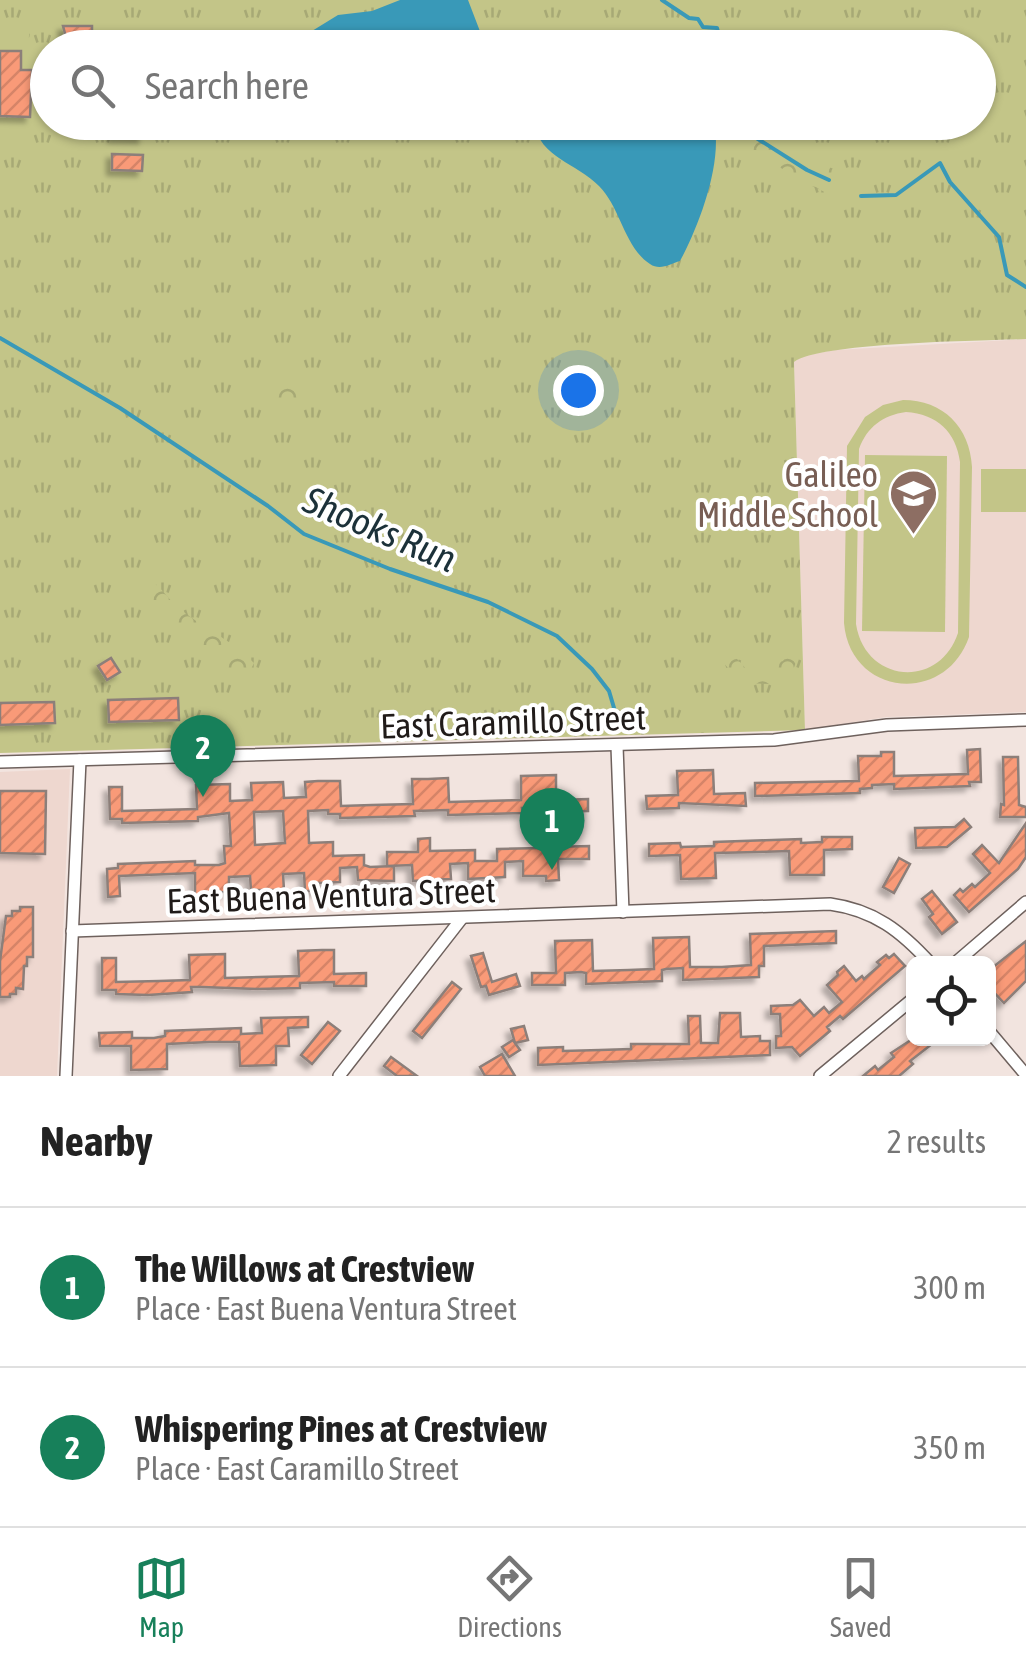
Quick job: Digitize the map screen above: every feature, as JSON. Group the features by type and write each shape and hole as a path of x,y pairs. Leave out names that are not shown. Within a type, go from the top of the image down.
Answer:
{"street":[{"name":"East Caramillo Street","path":"0,762 774,740 887,725 1026,720"},
{"path":"617,746 623,912"},
{"path":"66,1076 80,760"},
{"path":"963,956 1026,902"},
{"name":"East Buena Ventura Street","path":"72,931 841,906 866,912 893,926 923,956"},
{"path":"340,1076 462,918"},
{"path":"820,1076 906,1005"},
{"path":"996,1039 1026,1075"}],"shaded area":[{"name":"Galileo Middle School","path":"1026,339 1026,712 886,717 805,730 794,362 803,356 835,350"},
{"path":"70,769 57,1076 0,1076 0,772"}],"green space":[{"path":"0,0 1026,0 1026,339 868,346 810,355 794,362 805,730 0,753"},
{"path":"26,24 30,34 27,46 0,44 0,25"},
{"path":"745,140 789,140 842,173 831,195 791,176 770,159 754,160 745,153"},
{"path":"289,373 298,384 298,395 296,404 283,411 268,393 275,381"},
{"path":"917,401 942,411 960,428 972,467 969,637 957,659 940,674 920,682 880,678 863,666 850,647 844,623 847,446 865,417 883,405","holes":["917,413 943,426 958,451 958,633 949,651 935,664 920,671 903,672 887,668 873,658 862,644 856,624 859,449 866,434 883,419"]},
{"path":"865,455 947,456 945,632 862,631"},
{"path":"981,469 1026,469 1026,512 981,512"},
{"path":"147,579 176,606 254,663 248,675 235,676 216,655 162,615"},
{"path":"796,640 796,662 791,676 772,684 742,683 718,657 718,645 727,648 748,671 783,661"}],"water":[{"path":"400,0 468,0 479,30 314,30 338,15 372,11"},
{"path":"541,140 716,140 712,175 695,230 680,261 658,267 641,257 599,186"}],"building":[{"path":"63,26 92,26 92,30 64,30"},
{"path":"0,51 21,51 21,70 30,70 30,117 0,116"},
{"path":"112,154 143,155 142,171 112,170"},
{"path":"111,658 120,672 107,680 98,666"},
{"path":"178,698 179,720 109,722 108,700"},
{"path":"54,702 55,723 0,725 0,703"},
{"path":"980,749 981,782 969,782 970,786 894,789 894,784 872,785 860,789 860,793 755,796 755,783 859,781 858,756 881,756 881,752 894,752 894,776 968,774 967,750"},
{"path":"1003,757 1018,757 1019,805 1026,807 1026,817 1000,817 1001,804 1004,805"},
{"path":"713,770 714,794 745,793 746,806 679,803 679,808 647,809 646,796 678,795 677,771"},
{"path":"556,775 556,800 588,799 588,811 556,812 556,807 522,808 523,813 448,815 448,810 414,811 415,816 340,818 340,814 328,814 328,810 308,811 309,843 333,842 333,856 364,855 364,865 370,867 394,866 394,881 358,880 357,867 340,868 340,882 318,883 319,891 305,891 304,873 283,874 284,890 251,890 250,876 229,877 229,892 207,892 207,896 195,897 195,873 119,876 120,896 108,897 107,869 118,868 118,864 195,861 195,865 219,865 225,863 224,846 231,846 229,813 198,817 198,821 122,823 122,819 110,819 109,787 122,787 122,811 197,809 196,785 230,784 230,801 252,800 251,783 283,782 284,798 306,797 305,782 340,781 341,806 413,804 412,779 448,778 449,802 521,800 521,776","holes":["283,811 285,843 255,845 254,812"]},
{"path":"0,791 46,791 45,854 0,853"},
{"path":"964,819 971,827 947,847 916,848 915,828 955,827"},
{"path":"1026,823 1026,857 1018,869 969,912 954,895 972,884 975,887 990,873 973,854 982,845 999,863"},
{"path":"822,837 852,837 852,849 824,850 824,875 790,875 789,851 715,853 716,878 681,879 680,855 649,856 649,844 714,846 714,842 801,839 801,843 822,842"},
{"path":"430,838 430,851 475,850 475,861 497,861 497,849 542,848 541,839 552,838 552,847 589,846 589,859 558,859 559,880 546,881 546,876 523,876 523,861 505,862 505,877 468,879 468,863 450,864 451,879 413,881 412,865 387,866 387,852 418,852 418,839"},
{"path":"899,858 910,864 894,893 883,887"},
{"path":"932,891 957,922 942,934 922,899"},
{"path":"20,907 33,907 33,957 27,957 24,966 23,989 16,988 16,994 10,997 0,997 6,916 20,911"},
{"path":"836,931 836,943 764,946 764,966 759,966 759,977 683,980 683,968 662,970 662,981 586,984 586,973 581,972 565,973 565,985 532,985 532,973 556,973 555,941 592,940 593,971 629,970 654,969 653,938 689,937 690,967 722,967 751,965 750,934"},
{"path":"1026,941 1026,981 1004,1003 996,994 996,965"},
{"path":"334,950 334,974 366,973 366,986 334,986 334,982 300,983 300,988 191,987 192,992 148,995 102,990 102,958 116,958 116,982 190,980 189,955 225,954 225,978 299,976 298,951"},
{"path":"483,953 492,982 516,974 520,986 489,995 486,986 481,987 471,956"},
{"path":"894,954 905,966 843,1019 840,1016 827,1027 830,1031 800,1056 792,1047 776,1048 776,1036 781,1036 780,1014 771,1014 771,1006 793,1005 800,1000 814,1016 824,1007 829,1013 842,1002 827,985 837,972 844,966 856,981 862,976 864,979 880,965 877,962"},
{"path":"452,982 461,989 422,1038 413,1031"},
{"path":"720,1013 740,1013 741,1037 760,1036 760,1041 770,1041 770,1055 538,1065 538,1048 563,1047 563,1051 631,1049 631,1044 689,1044 688,1016 700,1016 701,1043 718,1043"},
{"path":"308,1017 308,1027 288,1028 289,1046 276,1046 276,1065 240,1066 239,1042 209,1042 167,1044 167,1069 131,1070 131,1046 100,1046 99,1033 132,1032 132,1038 154,1038 165,1036 165,1031 241,1028 241,1034 262,1033 261,1018"},
{"path":"328,1022 340,1031 312,1064 301,1055"},
{"path":"524,1026 528,1040 515,1043 511,1029"},
{"path":"513,1040 520,1050 509,1057 502,1047"},
{"path":"906,1043 929,1046 899,1076 863,1076 894,1057 891,1053"},
{"path":"502,1054 515,1076 485,1076 480,1067"},
{"path":"391,1057 417,1076 397,1076 384,1066"}],"waterway":[{"name":"Shooks Run","path":"662,0 689,18 698,19 703,27 718,30"},
{"name":"Shooks Run","path":"760,140 829,180"},
{"name":"Shooks Run","path":"861,196 896,195 940,163 950,182 999,237 1007,275 1026,287"},
{"name":"Shooks Run","path":"0,338 120,408 304,534 390,569 488,602 557,636 609,691 617,718"}],"place":[{"name":"Galileo Middle School","path":"913,536"},
{"name":"Whispering Pines at Crestview","path":"203,797"},
{"name":"The Willows at Crestview","path":"552,870"}]}
